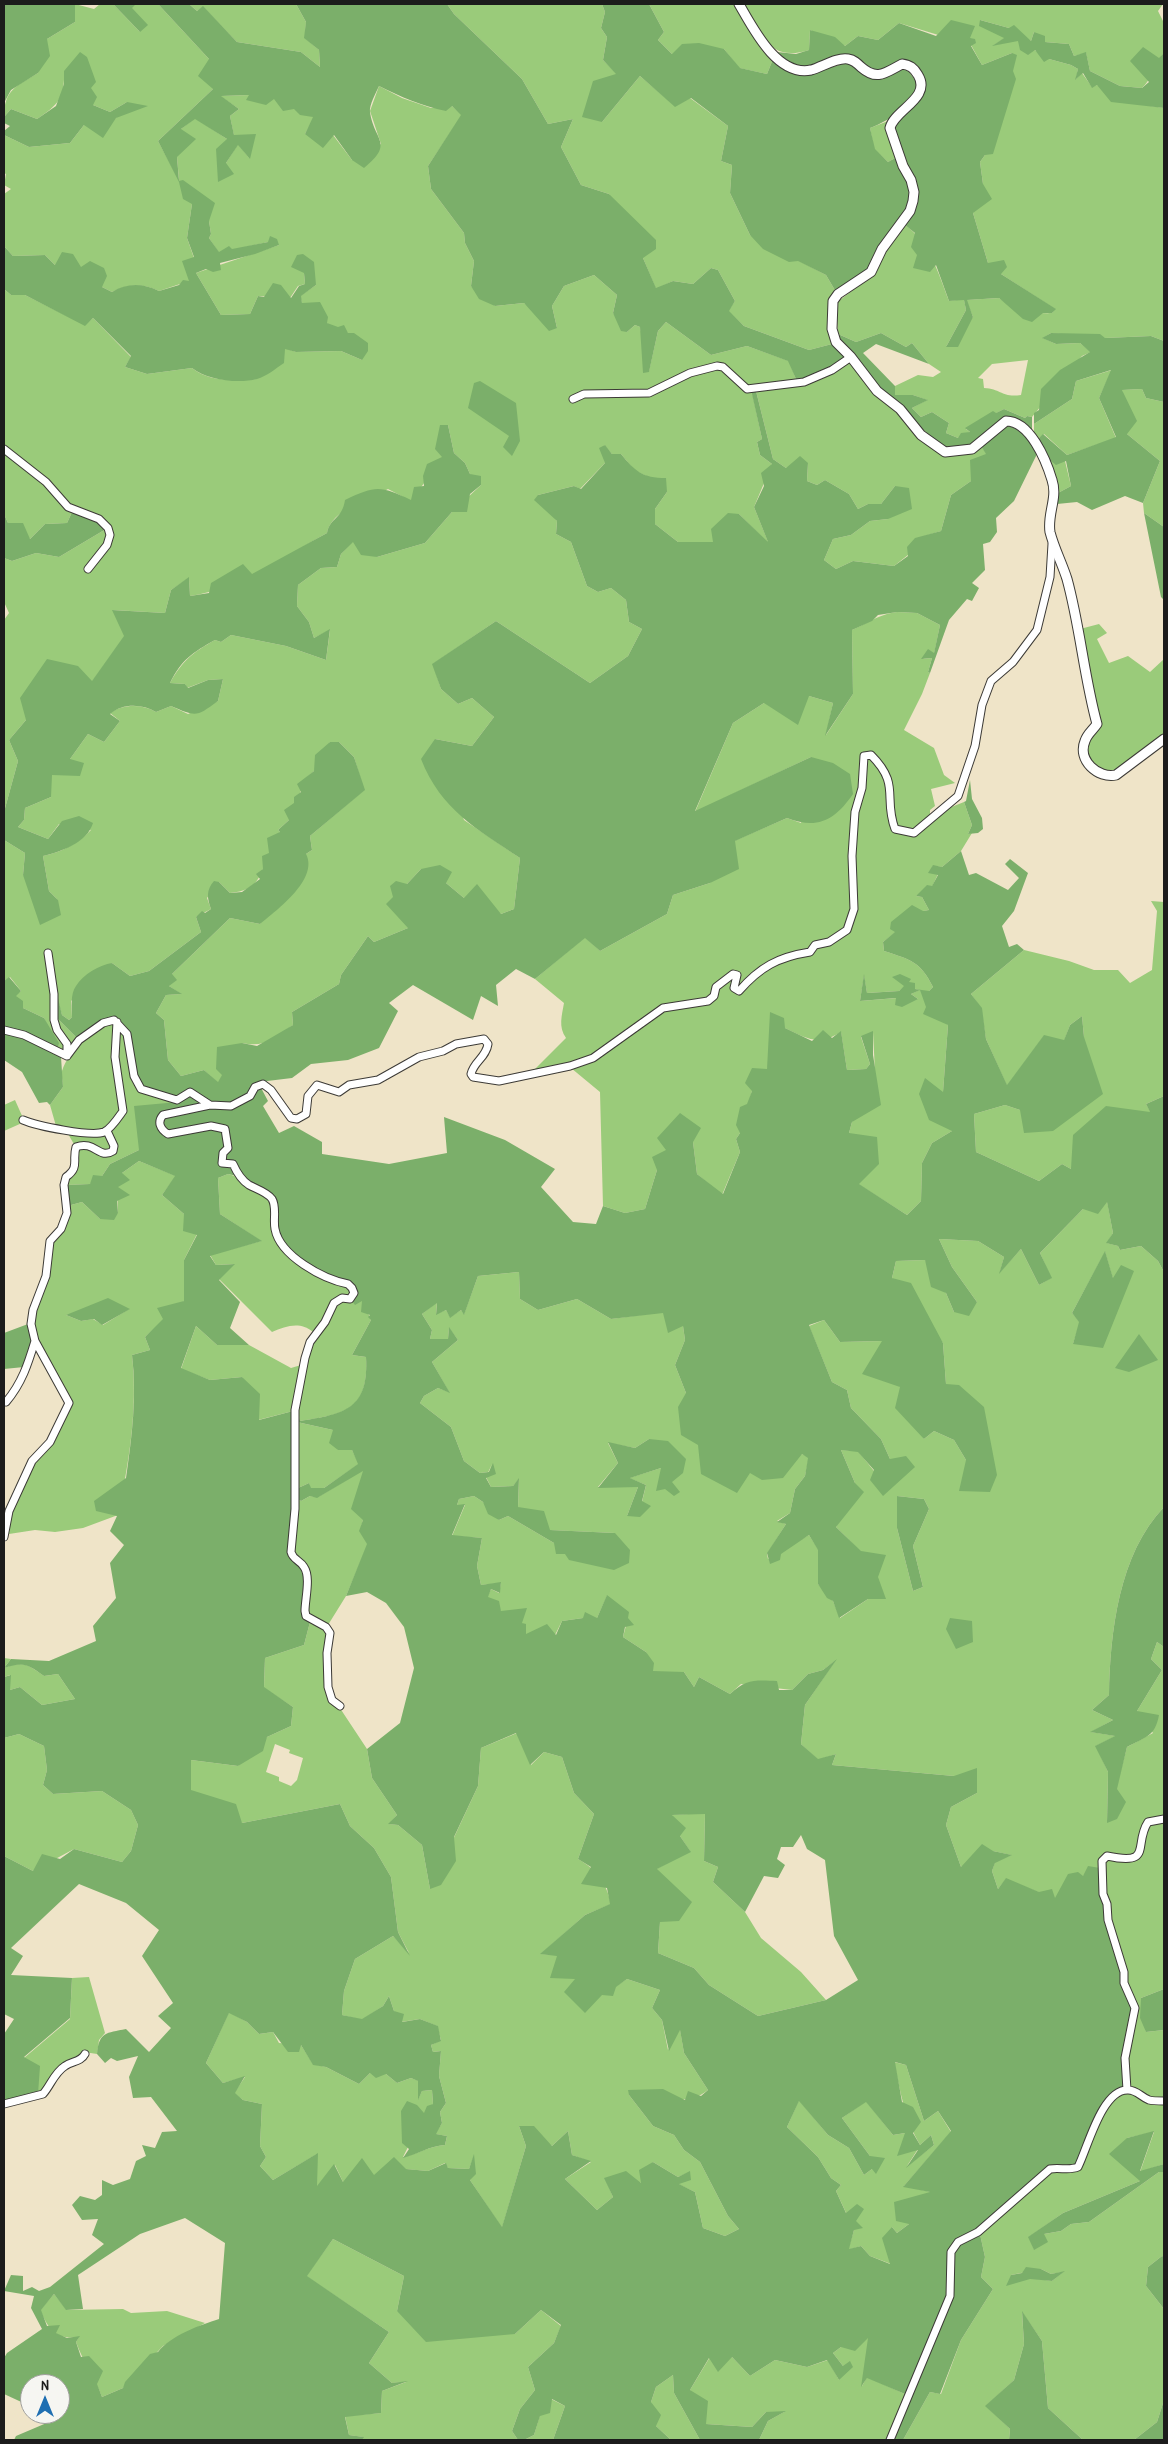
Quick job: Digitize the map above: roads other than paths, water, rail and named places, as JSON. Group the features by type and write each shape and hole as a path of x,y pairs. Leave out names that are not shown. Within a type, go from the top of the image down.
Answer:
{"street":[{"path":"340,1706 332,1700 328,1687 327,1653 330,1633 326,1626 306,1616 304,1611 306,1568 292,1556 291,1552 295,1508 295,1410 310,1342 325,1322 334,1303 342,1298 350,1299 354,1293 348,1284 314,1272 281,1245 275,1230 272,1198 248,1184 239,1176 233,1164 222,1163 222,1152 228,1148 225,1129 211,1126 168,1134 160,1128 159,1122 163,1114 210,1105 231,1106 250,1096 255,1087 263,1084 271,1090 291,1118 297,1120 306,1114 308,1096 316,1085 339,1092 349,1084 378,1080 419,1057 473,1040 484,1039 488,1044 485,1056 476,1062 471,1074 472,1077 480,1080 499,1081 570,1066 593,1058 663,1008 708,1001 714,996 716,986 733,974 737,975 734,988 739,991 755,973 766,965 810,952 815,944 828,942 844,934 854,909 853,830 855,812 862,788 864,756 871,754 884,768 891,787 892,820 895,829 914,833 958,796 975,746 982,705 991,681 1013,662 1037,630 1050,577 1052,556 1049,520 1055,497 1053,481 1037,444 1029,432 1012,421 1006,421 972,449 945,452 921,435 900,409 877,391 851,357 836,342 832,324 833,301 838,294 871,272 882,249 910,211 914,192 890,128 891,122 912,104 922,82 914,69 906,64 902,64 878,76 867,72 854,60 846,58 810,70 800,71 787,65 764,46 738,4"},
{"path":"573,399 584,394 649,392 710,366 722,367 747,389 804,382 832,370 851,357"},
{"path":"4,449 46,482 68,507 99,519 108,528 110,535 107,545 88,569"},
{"path":"1051,534 1067,579 1086,682 1096,724 1084,742 1086,761 1094,771 1111,776 1116,775 1164,739"},
{"path":"48,953 54,994 54,1020 57,1030 67,1044 67,1056"},
{"path":"67,1056 79,1040 103,1023 114,1020 127,1034 134,1076 141,1089 177,1100 190,1092 210,1105"},
{"path":"23,1120 39,1126 97,1134 107,1131 123,1112 115,1057 117,1022"},
{"path":"4,1030 24,1035 67,1056"},
{"path":"4,1537 9,1511 32,1461 50,1442 69,1403 35,1341 31,1324 33,1310 46,1276 50,1241 61,1229 67,1213 64,1186 66,1177 73,1172 76,1166 76,1147 84,1144 91,1145 103,1154 113,1151 114,1146 107,1131"},
{"path":"6,1402 18,1388 23,1378 35,1341"},
{"path":"1127,2090 1125,2058 1135,2008 1124,1983 1124,1972 1108,1920 1107,1904 1103,1894 1102,1861 1107,1856 1132,1858 1138,1855 1142,1849 1144,1828 1148,1822 1164,1819"},
{"path":"4,2104 43,2094 54,2076 64,2066 84,2058 86,2054"},
{"path":"890,2440 950,2296 951,2252 958,2242 978,2232 1050,2169 1058,2167 1071,2170 1078,2167 1105,2104 1116,2094 1127,2090 1135,2091 1148,2100 1164,2101"}]}
